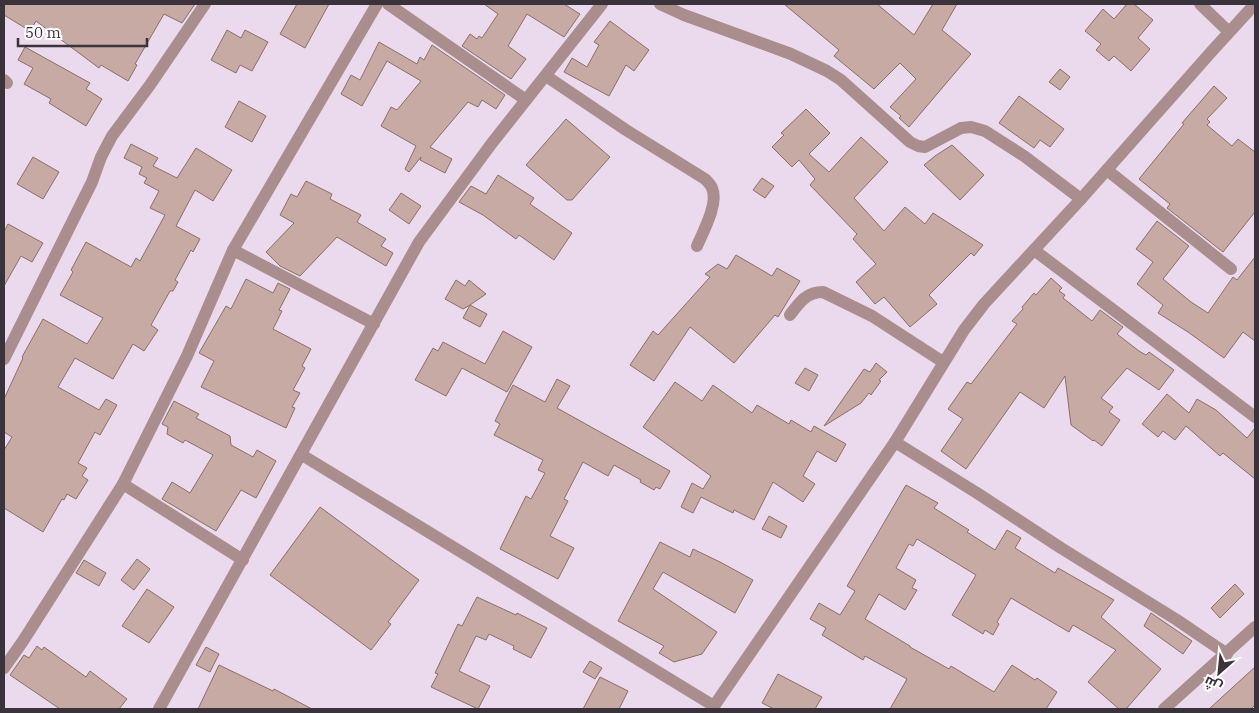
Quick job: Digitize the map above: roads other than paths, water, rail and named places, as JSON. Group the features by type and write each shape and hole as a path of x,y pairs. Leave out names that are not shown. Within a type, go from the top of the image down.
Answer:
{"street":[{"path":"4,358 92,182 101,157 112,136 150,85 205,4"},
{"path":"4,668 123,484 187,356 233,250 377,4"},
{"path":"388,4 526,100"},
{"path":"159,709 419,242 526,100 602,4"},
{"path":"660,4 684,15 791,54 827,71 841,80 910,142 918,146 925,147 961,128 971,126 985,131 1024,156 1081,199"},
{"path":"1200,4 1229,32"},
{"path":"302,455 713,708 895,442 943,362 974,317 1255,4"},
{"path":"546,76 626,130 705,179 712,187 714,196 712,210 697,246"},
{"path":"1107,170 1231,269"},
{"path":"233,250 374,324"},
{"path":"1034,250 1255,417"},
{"path":"790,315 807,296 814,292 823,292 872,316 943,362"},
{"path":"895,442 977,492 1227,654"},
{"path":"123,484 243,560"},
{"path":"1164,709 1255,628"}]}
